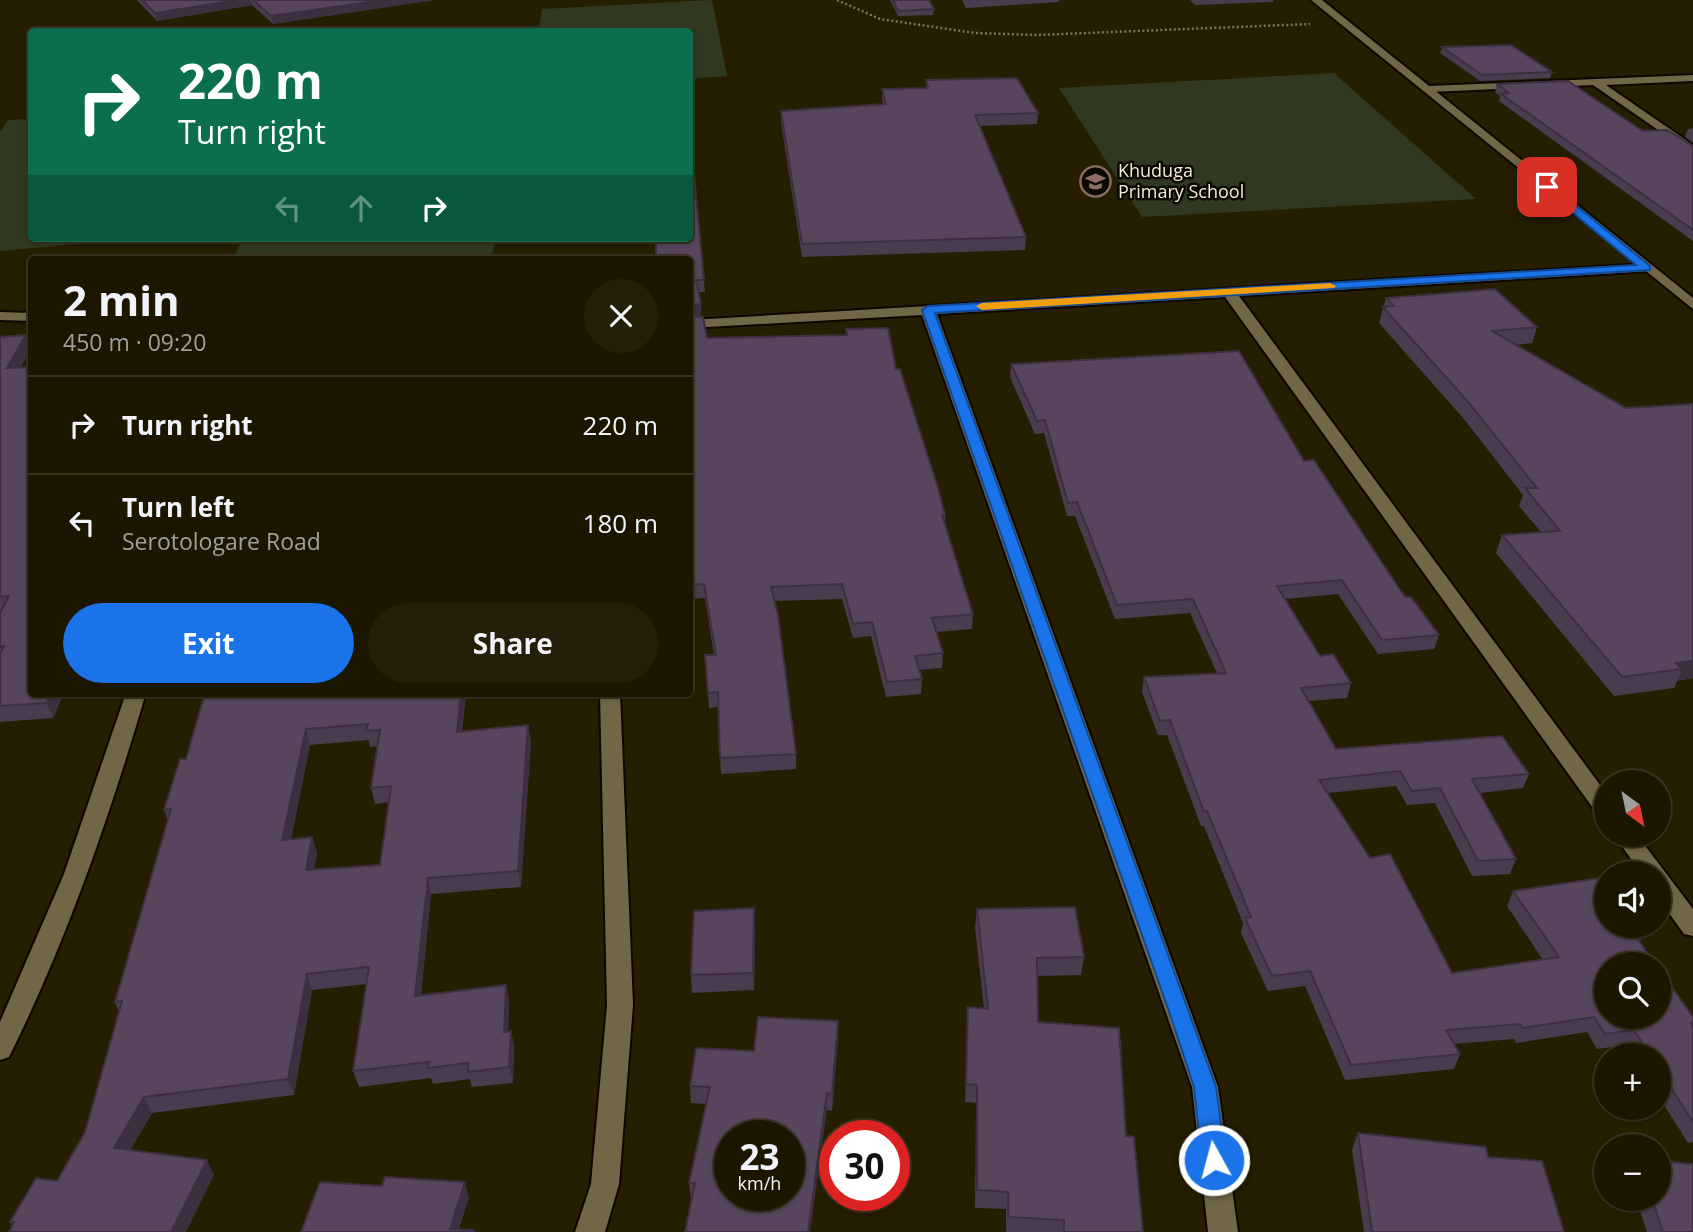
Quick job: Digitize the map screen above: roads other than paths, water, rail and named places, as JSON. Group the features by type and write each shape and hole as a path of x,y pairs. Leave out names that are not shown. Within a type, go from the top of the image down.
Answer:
{"street":[{"path":"1316,0 1693,305"},
{"path":"1429,89 1693,78"},
{"path":"1595,82 1693,150"},
{"path":"693,324 1646,268"},
{"path":"1229,292 1594,793"},
{"path":"928,310 1205,1087 1223,1232"},
{"path":"0,316 28,317"},
{"path":"0,1049 34,981 96,825 135,697"},
{"path":"590,1232 605,1184 620,1005 610,697"},
{"path":"1634,847 1645,861"},
{"path":"1671,897 1693,927"}],"place":[{"name":"Khuduga Primary School","path":"1095,181"}]}
